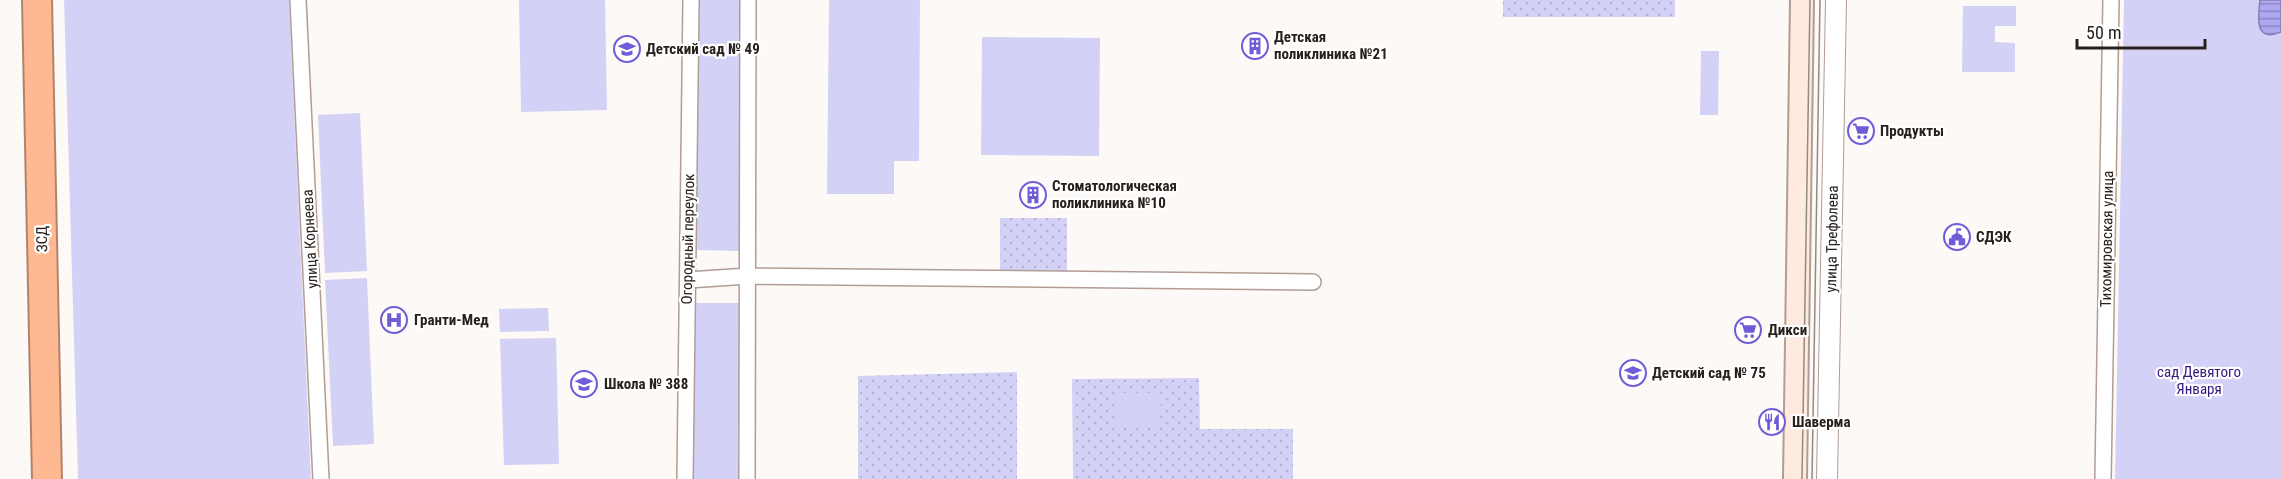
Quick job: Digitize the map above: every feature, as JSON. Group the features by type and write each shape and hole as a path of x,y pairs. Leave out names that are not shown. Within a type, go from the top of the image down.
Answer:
{"highway":[{"name":"ЗСД","path":"37,0 47,479"}],"main road":[{"path":"1795,479 1803,0"}],"street":[{"name":"улица Корнеева","path":"298,0 321,479"},
{"name":"Огородный переулок","path":"685,479 691,0"},
{"path":"747,479 748,0"},
{"name":"улица Трефолева","path":"1827,479 1836,0"},
{"name":"Тихомировская улица","path":"2103,479 2111,0"},
{"path":"688,280 748,276 1313,282"}],"green space":[{"path":"64,0 289,0 311,479 78,479"},
{"path":"519,0 605,0 607,110 521,112"},
{"path":"698,0 743,0 740,251 694,250"},
{"path":"829,0 920,0 919,161 894,161 894,194 827,194"},
{"path":"1503,0 1675,0 1675,17 1503,17"},
{"name":"сад Девятого Января","path":"2124,0 2281,0 2281,479 2115,479"},
{"path":"1963,6 2016,6 2016,26 1995,26 1995,42 2015,43 2015,72 1962,72"},
{"path":"982,37 1100,38 1099,156 981,155"},
{"path":"1701,51 1719,51 1718,115 1700,115"},
{"path":"360,113 367,271 325,273 318,115"},
{"path":"1000,218 1067,218 1067,271 1000,272"},
{"path":"367,278 374,444 333,446 325,280"},
{"path":"693,303 740,303 738,479 691,479"},
{"path":"548,308 549,331 500,332 499,309"},
{"path":"556,338 559,464 504,465 500,339"},
{"path":"1017,372 1017,479 858,479 858,376"},
{"path":"1199,378 1200,429 1293,429 1293,479 1073,479 1072,379"},
{"path":"1117,393 1161,393 1160,428 1117,428"}],"shaded area":[{"path":"2260,0 2281,0 2281,32 2266,34 2262,31 2259,20"}],"tram line":[{"path":"1802,479 1810,0"},
{"path":"1812,479 1820,0"}],"place":[{"name":"Детская поликлиника №21","path":"1255,46"},
{"name":"Детский сад № 49","path":"627,49"},
{"name":"Продукты","path":"1861,131"},
{"name":"Стоматологическая поликлиника №10","path":"1033,195"},
{"name":"СДЭК","path":"1957,237"},
{"name":"Гранти-Мед","path":"394,320"},
{"name":"Дикси","path":"1748,330"},
{"name":"Детский сад № 75","path":"1633,373"},
{"name":"Школа № 388","path":"584,384"},
{"name":"Шаверма","path":"1772,422"}]}
